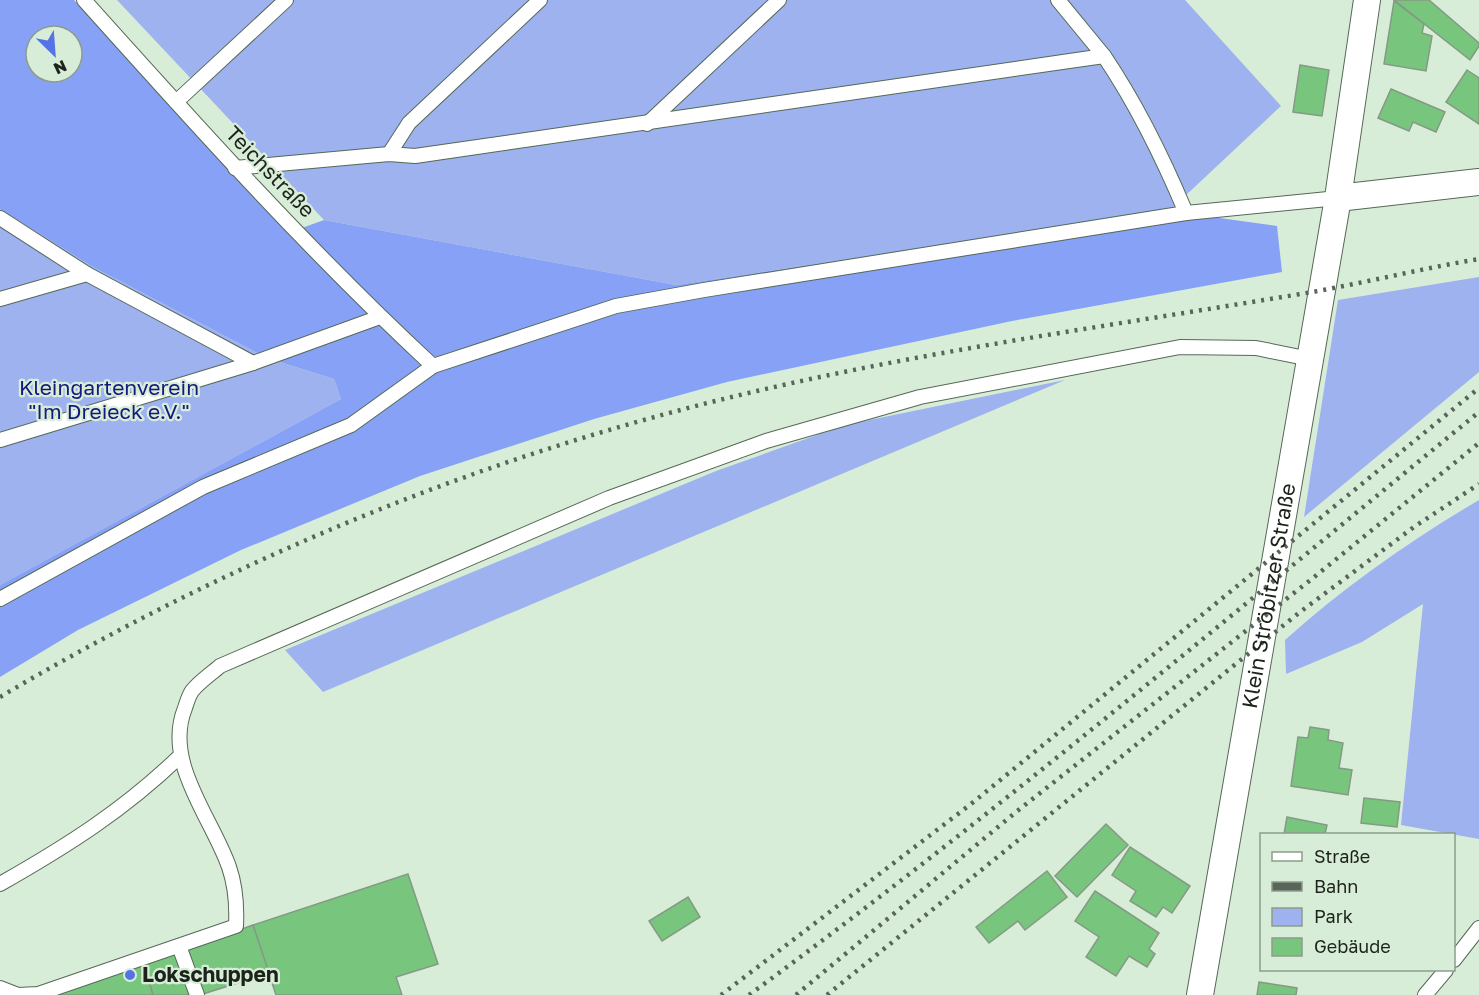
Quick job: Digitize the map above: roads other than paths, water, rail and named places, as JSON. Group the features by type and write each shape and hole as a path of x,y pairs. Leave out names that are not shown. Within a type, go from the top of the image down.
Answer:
{"street":[{"name":"Klein Ströbitzer Straße","path":"1200,995 1338,198 1367,0"},
{"path":"1338,198 1479,182"}],"lane":[{"name":"Teichstraße","path":"84,0 235,168 380,317 433,366"},
{"path":"176,102 286,0"},
{"path":"389,154 409,123 540,0"},
{"path":"647,124 779,0"},
{"path":"1058,0 1104,56 1123,84 1167,166 1186,213"},
{"path":"235,168 389,154 415,156 1104,56"},
{"path":"0,599 203,487 351,425 433,366 616,306 1186,213 1338,198"},
{"path":"0,218 87,274 253,363"},
{"path":"0,299 87,274"},
{"path":"0,440 253,363 380,317"},
{"path":"0,988 18,995 38,994 236,926 237,896 229,866 194,792 180,756 179,744 181,718 192,691 220,666 609,498 766,441 920,397 1180,347 1257,348 1310,359"},
{"path":"0,884 66,846 118,811 180,756"},
{"path":"1455,959 1479,928"},
{"path":"179,946 197,995"},
{"path":"1425,995 1444,971"}],"railway":[{"path":"0,697 156,611 316,536 398,502 565,443 733,397 899,361 1318,291 1479,259"},
{"path":"721,995 971,804 1479,388"},
{"path":"749,995 1027,782 1479,412"},
{"path":"796,995 1016,812 1313,578 1479,443"},
{"path":"827,995 1300,612 1414,527 1479,484"}],"place":[{"name":"Lokschuppen","path":"130,975"}],"park label":[{"name":"Kleingartenverein \"Im Dreieck e.V.\"","path":"109,400"}]}
